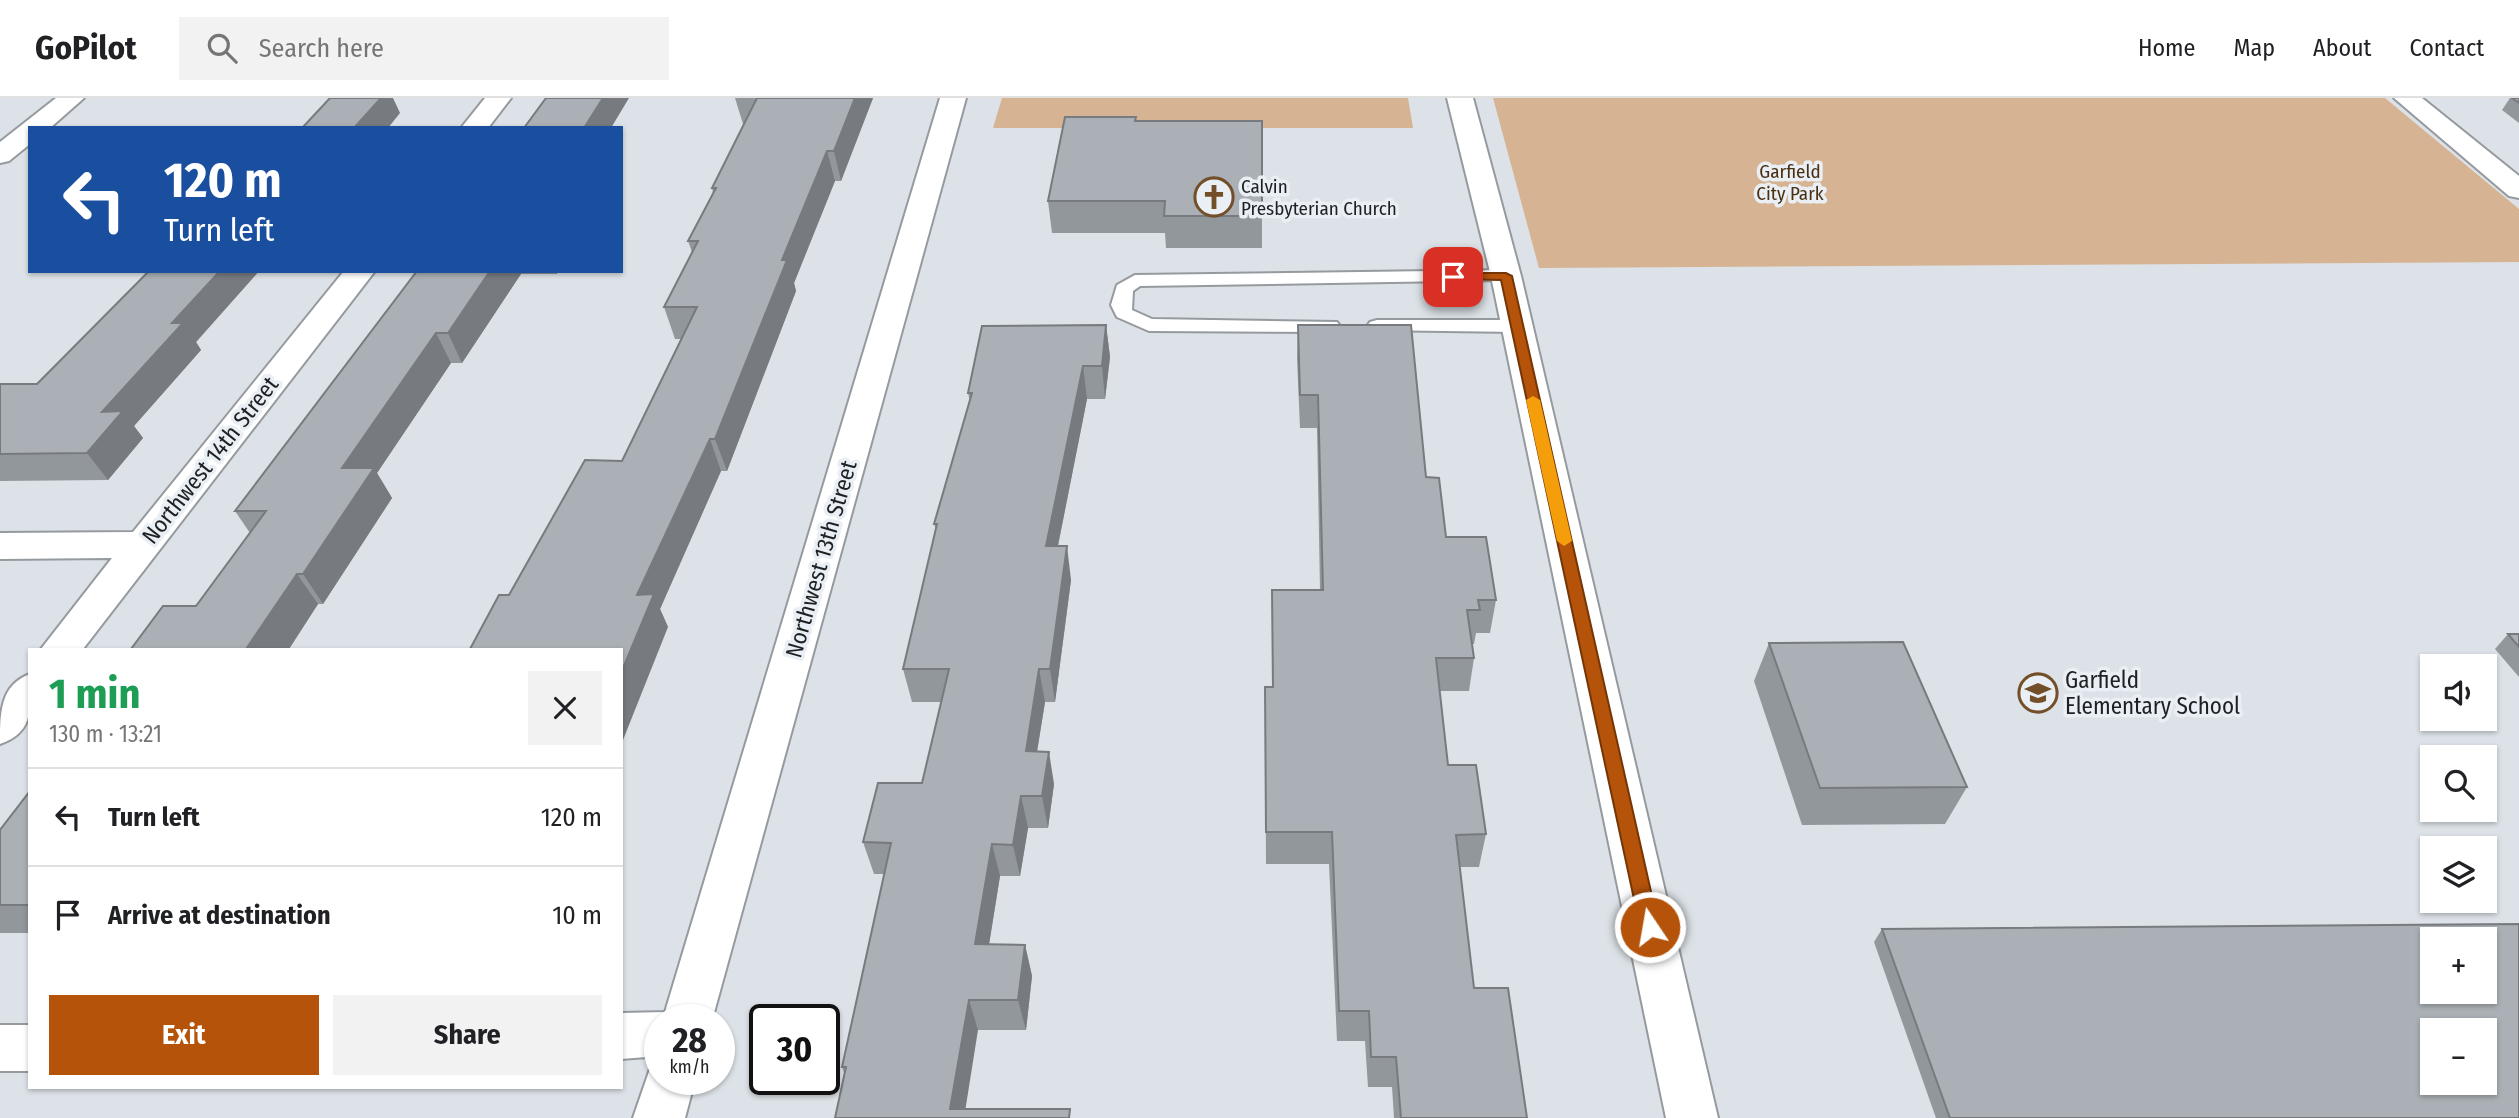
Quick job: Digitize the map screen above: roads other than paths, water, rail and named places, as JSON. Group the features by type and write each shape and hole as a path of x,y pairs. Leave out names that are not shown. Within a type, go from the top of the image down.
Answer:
{"street":[{"path":"36,126 71,98"},
{"path":"476,126 498,98"},
{"name":"Northwest 13th Street","path":"692,1004 953,98"},
{"path":"1460,98 1506,276 1692,1118"},
{"path":"2407,98 2519,190"},
{"path":"0,156 28,133"},
{"name":"Northwest 14th Street","path":"62,648 358,273"},
{"path":"0,546 142,545"},
{"path":"0,727 28,692"},
{"path":"623,1036 644,1034"},
{"path":"0,1048 28,1048"},
{"path":"659,1118 666,1095"}],"lane":[{"path":"1506,276 1135,281 1124,289 1121,306 1124,313 1149,325 1517,326"}],"place":[{"name":"Calvin Presbyterian Church","path":"1214,197"},
{"name":"Garfield Elementary School","path":"2038,693"}],"park label":[{"name":"Garfield City Park","path":"1790,182"}]}
